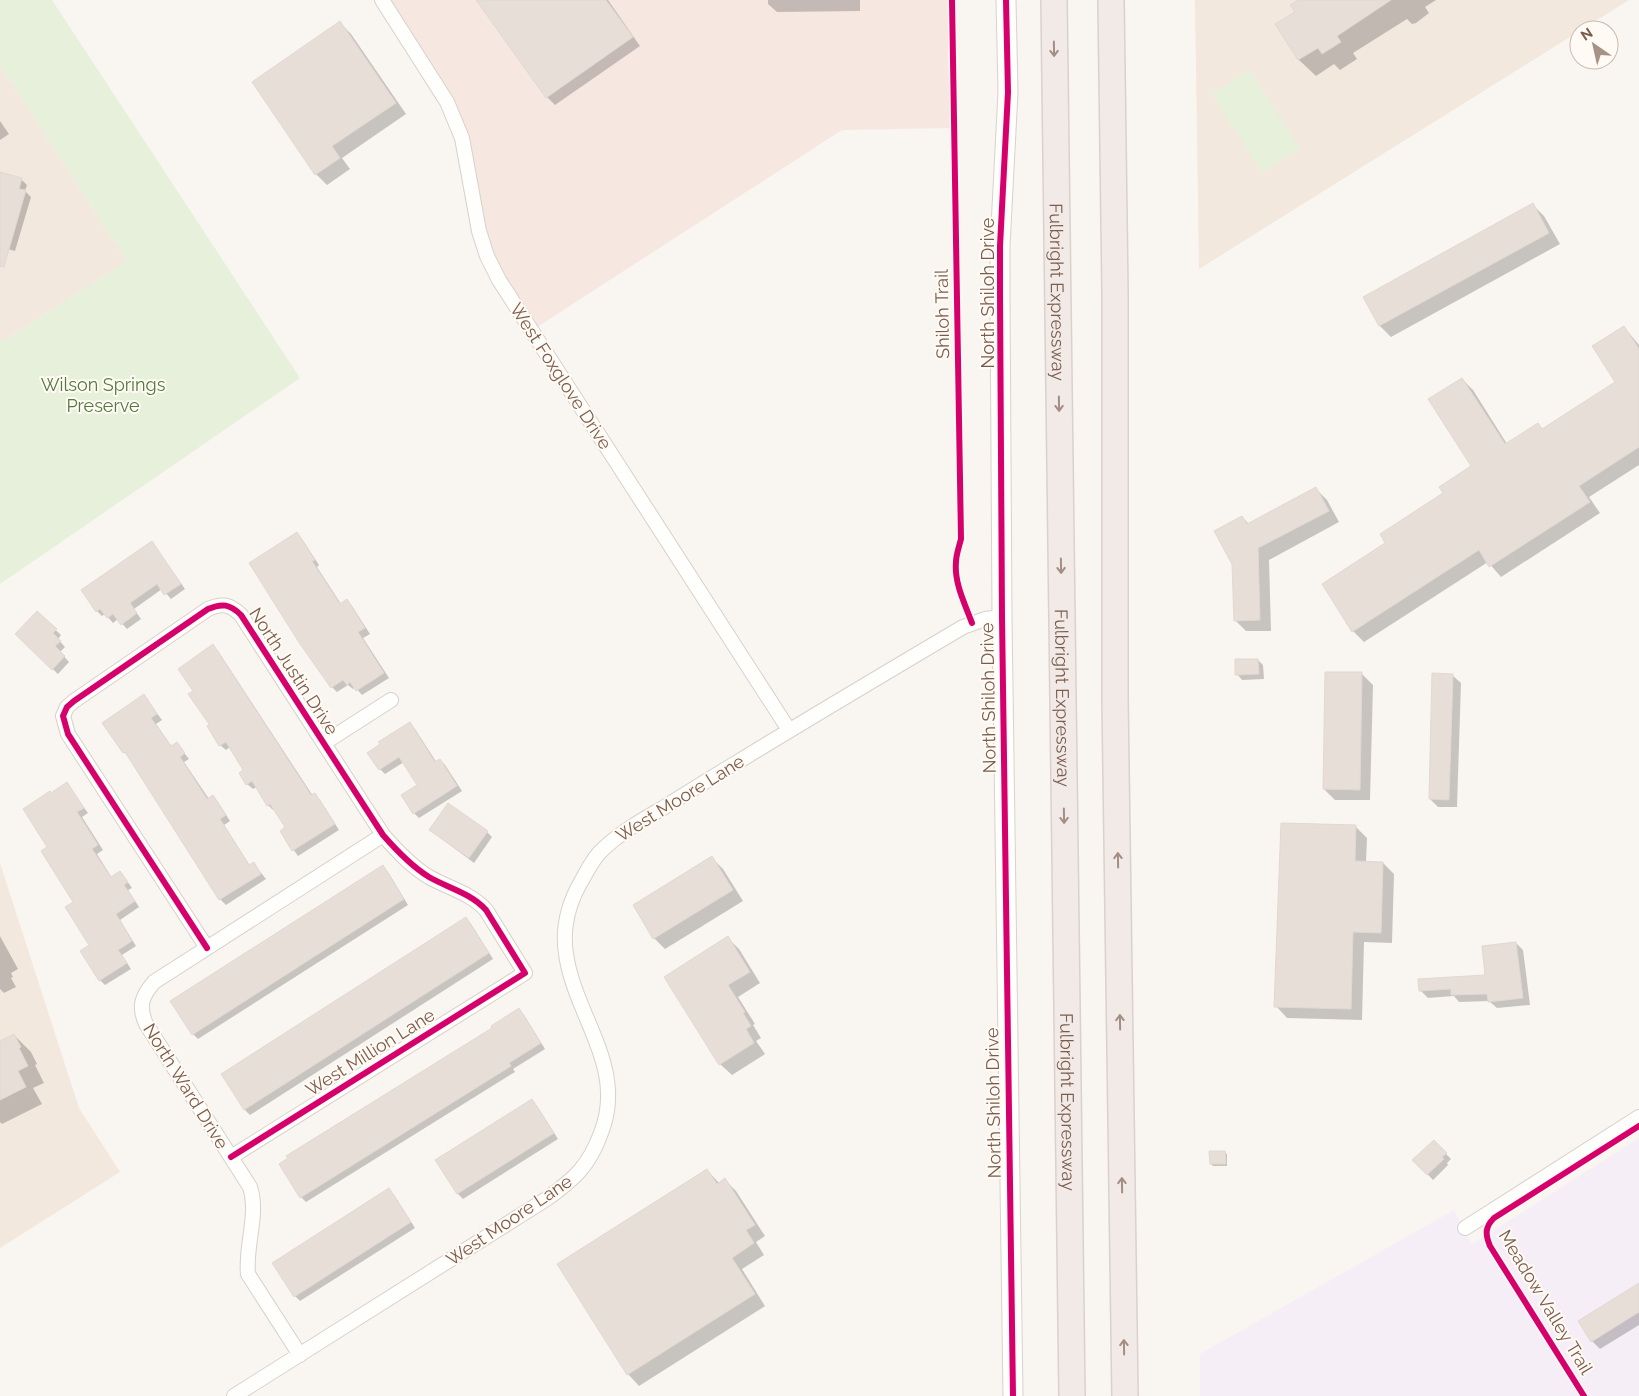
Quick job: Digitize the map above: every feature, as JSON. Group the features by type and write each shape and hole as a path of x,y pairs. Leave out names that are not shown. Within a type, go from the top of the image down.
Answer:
{"highway":[{"name":"Fulbright Expressway","path":"1054,0 1072,1396"},
{"path":"1111,0 1115,292 1116,699 1125,1396"}],"street":[{"name":"West Foxglove Drive","path":"382,0 447,102 462,138 479,231 487,256 499,280 789,730"},
{"name":"North Shiloh Drive","path":"1006,0 1008,92 1000,246 1002,617 1013,1396"},
{"name":"North Justin Drive","path":"207,948 68,734 63,716 67,707 74,701 208,609 226,605 235,609 241,615 384,835 401,855 414,866 430,877 478,901 486,910 525,973"},
{"name":"West Moore Lane","path":"234,1396 548,1198 568,1183 583,1168 596,1147 605,1122 609,1098 607,1074 603,1059 570,973 566,952 566,930 570,905 582,880 598,854 623,832 789,730 963,627 985,618 1002,617"},
{"path":"324,743 391,700"},
{"name":"North Ward Drive","path":"300,1355 248,1274 247,1261 253,1205 250,1187 146,1024 142,1016 141,1005 145,992 154,982 384,835"},
{"name":"West Million Lane","path":"231,1157 525,973"},
{"path":"1465,1228 1639,1117"}],"shaded area":[{"path":"382,0 952,0 954,128 842,130 531,331 487,256 462,138"},
{"path":"1195,0 1629,0 1597,20 1569,20 1569,38 1199,269"},
{"path":"0,65 127,261 0,343"},
{"path":"0,863 79,1108 120,1172 0,1248"},
{"path":"1639,1138 1639,1396 1200,1396 1200,1354 1454,1210 1472,1244"}],"green space":[{"name":"Wilson Springs Preserve","path":"0,0 52,0 300,378 0,584 0,343 127,261 0,65"},
{"path":"1250,70 1300,149 1262,173 1212,94"}],"building":[{"path":"476,0 606,0 633,37 546,98"},
{"path":"1298,0 1391,0 1337,36 1341,42 1322,54 1318,48 1298,60 1275,24 1295,12 1290,5"},
{"path":"340,21 396,103 332,146 340,158 315,175 252,82"},
{"path":"0,172 22,178 19,189 26,190 4,267 0,266"},
{"path":"1533,203 1549,233 1379,326 1363,297"},
{"path":"1624,326 1639,349 1639,447 1579,486 1590,502 1489,567 1479,550 1352,632 1322,584 1385,543 1380,534 1443,493 1439,487 1471,466 1428,399 1462,378 1505,444 1538,423 1542,429 1615,382 1592,346"},
{"path":"1316,487 1329,511 1258,548 1260,620 1234,621 1232,564 1214,531 1242,516 1247,524"},
{"path":"297,532 315,560 312,561 340,604 347,599 365,628 358,632 384,673 356,691 350,682 347,685 343,680 331,688 300,644 249,563"},
{"path":"152,541 181,584 164,595 157,584 130,603 137,613 121,625 113,614 107,618 100,609 96,612 81,590"},
{"path":"37,611 57,629 53,633 61,641 55,646 65,656 52,670 15,634"},
{"path":"213,644 311,795 315,793 335,824 292,851 280,831 285,827 270,804 267,806 252,781 246,785 239,773 243,770 226,742 219,746 207,726 209,724 188,694 193,691 178,669"},
{"path":"1235,659 1258,659 1259,674 1235,675"},
{"path":"1325,672 1362,672 1360,790 1323,789"},
{"path":"1432,673 1453,674 1449,800 1429,799"},
{"path":"144,694 157,714 151,718 171,746 177,742 185,753 180,757 207,799 213,795 226,815 220,819 249,865 254,862 261,874 219,900 125,752 123,753 102,723"},
{"path":"410,722 435,762 440,759 457,786 413,814 401,795 417,785 399,757 379,770 367,753 380,744 378,742"},
{"path":"67,782 84,808 77,812 98,845 92,849 111,877 120,871 128,882 124,885 135,901 116,914 132,941 118,950 127,963 99,981 80,951 89,945 65,907 73,902 41,851 47,847 23,809"},
{"path":"448,803 488,831 469,858 429,830"},
{"path":"1281,823 1356,825 1355,861 1383,862 1381,933 1353,932 1351,1009 1274,1007"},
{"path":"712,856 733,890 653,939 633,905"},
{"path":"383,865 404,899 192,1035 170,1001"},
{"path":"466,917 489,953 244,1110 221,1074"},
{"path":"728,936 750,972 728,985 745,1012 743,1013 751,1026 746,1029 754,1043 719,1065 664,977"},
{"path":"1516,942 1523,998 1488,1002 1487,994 1451,995 1451,989 1419,991 1418,979 1485,975 1482,946"},
{"path":"519,1008 541,1043 509,1063 511,1066 300,1198 279,1164 288,1158 286,1156 492,1028 491,1026"},
{"path":"14,1034 28,1066 18,1071 26,1087 0,1100 0,1041"},
{"path":"532,1099 554,1133 457,1194 435,1160"},
{"path":"1434,1140 1447,1153 1442,1157 1444,1159 1427,1175 1412,1160"},
{"path":"1209,1151 1225,1151 1226,1164 1210,1164"},
{"path":"707,1169 717,1184 725,1178 755,1225 746,1230 754,1243 732,1258 755,1294 627,1375 557,1264"},
{"path":"389,1188 411,1222 294,1297 272,1263"},
{"path":"1639,1283 1639,1312 1591,1342 1578,1321"}],"cycle path":[{"name":"Shiloh Trail","path":"952,0 961,539 956,557 956,570 961,593 972,623"},
{"path":"1006,0 1008,92 1000,246 1000,295 1002,617 1013,1396"},
{"path":"207,948 68,734 63,716 67,707 74,701 208,609 222,605 233,609 241,615 383,835 404,858 422,873 480,904 486,910 525,973 231,1157"},
{"name":"Meadow Valley Trail","path":"1584,1396 1490,1246 1487,1231 1489,1224 1494,1218 1639,1126"}]}
